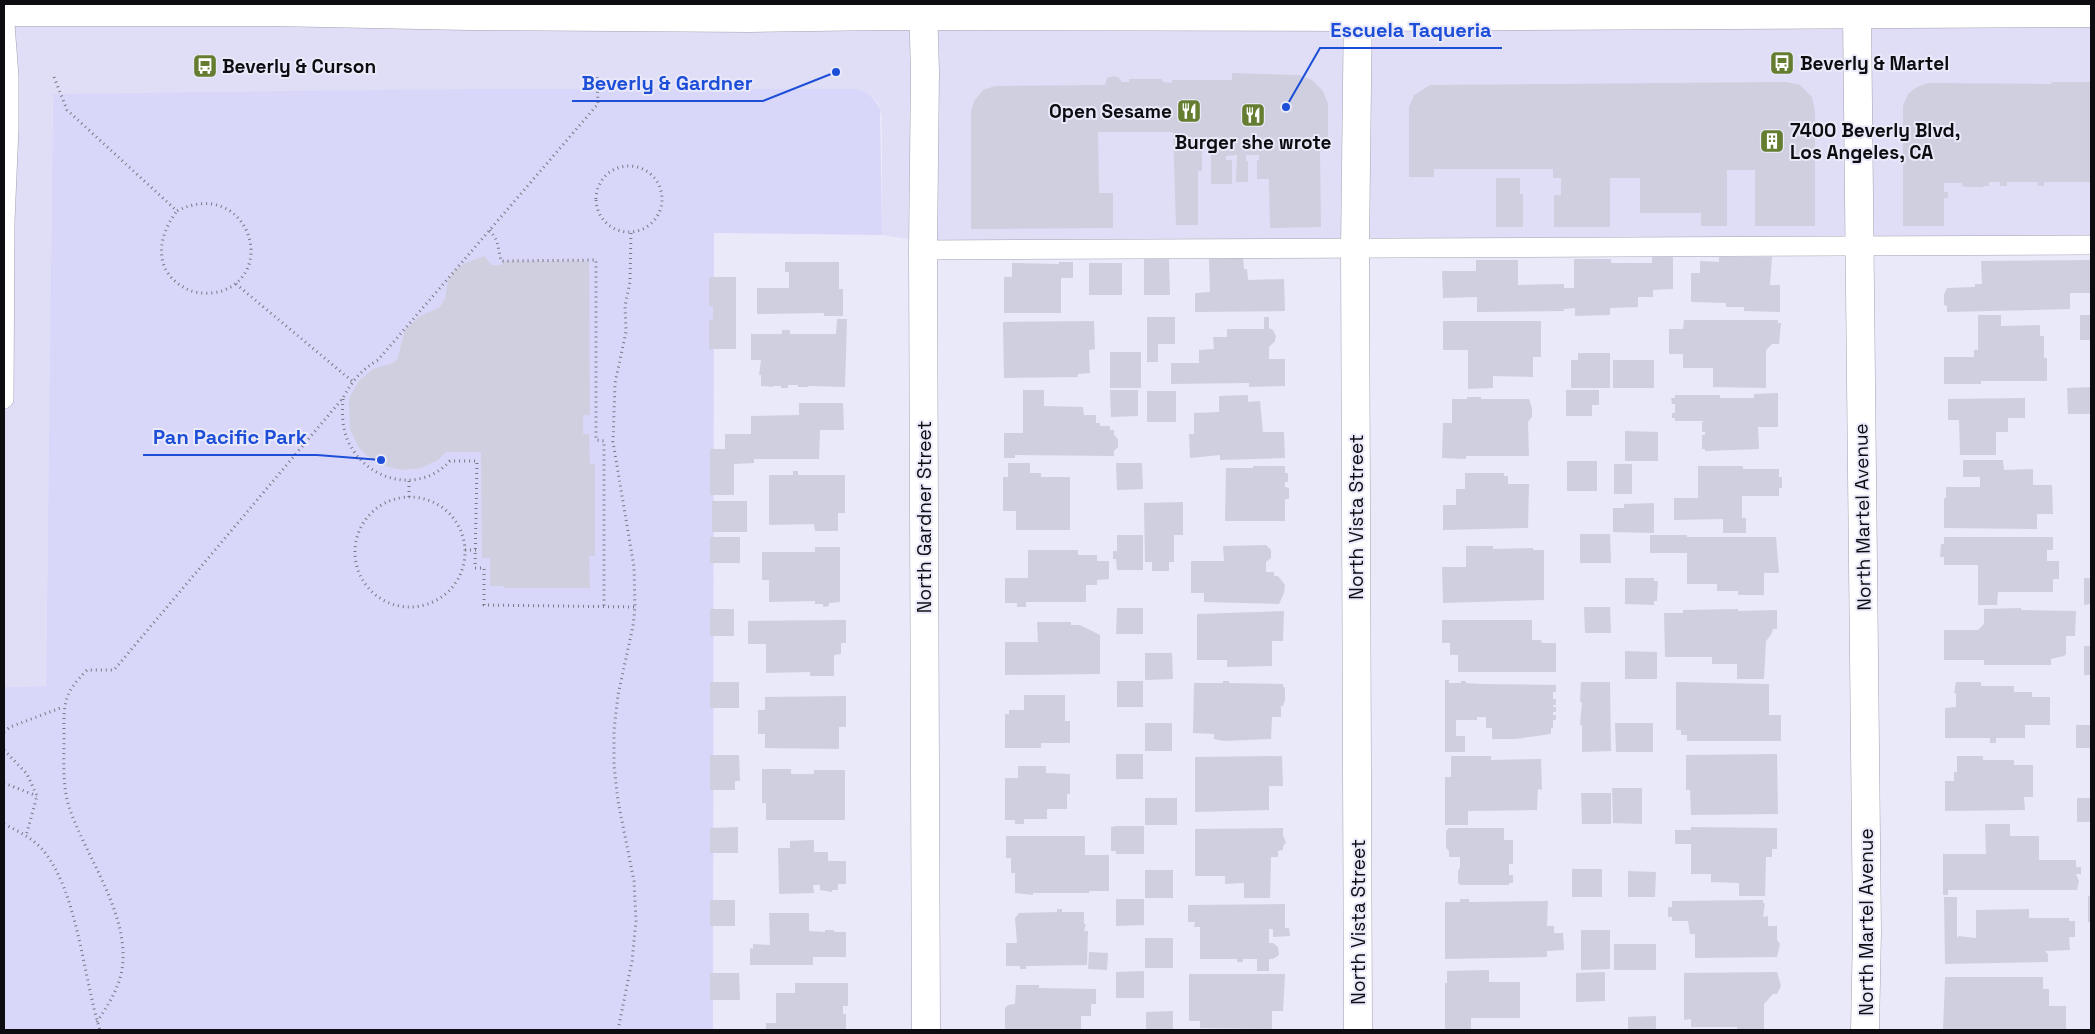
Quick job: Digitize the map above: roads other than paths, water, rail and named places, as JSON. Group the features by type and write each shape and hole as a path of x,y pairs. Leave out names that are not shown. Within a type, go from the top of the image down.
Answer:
{"street":[{"path":"4,4 4,12 1857,9 2091,13"},
{"name":"North Martel Avenue","path":"1857,9 1867,912 1865,1030"},
{"name":"North Gardner Street","path":"923,10 925,72 926,1030"},
{"name":"North Vista Street","path":"1358,10 1355,248 1358,1030"}],"lane":[{"path":"4,12 8,76 4,399"},
{"path":"924,250 2091,245"}],"place":[{"name":"Beverly & Martel","path":"1782,63"},
{"name":"Beverly & Curson","path":"205,66"},
{"name":"Beverly & Gardner","path":"836,72"},
{"name":"Escuela Taqueria","path":"1286,107"},
{"name":"Open Sesame","path":"1189,111"},
{"name":"Burger she wrote","path":"1253,115"},
{"name":"7400 Beverly Blvd, Los Angeles, CA","path":"1772,141"},
{"name":"Pan Pacific Park","path":"381,460"}]}
